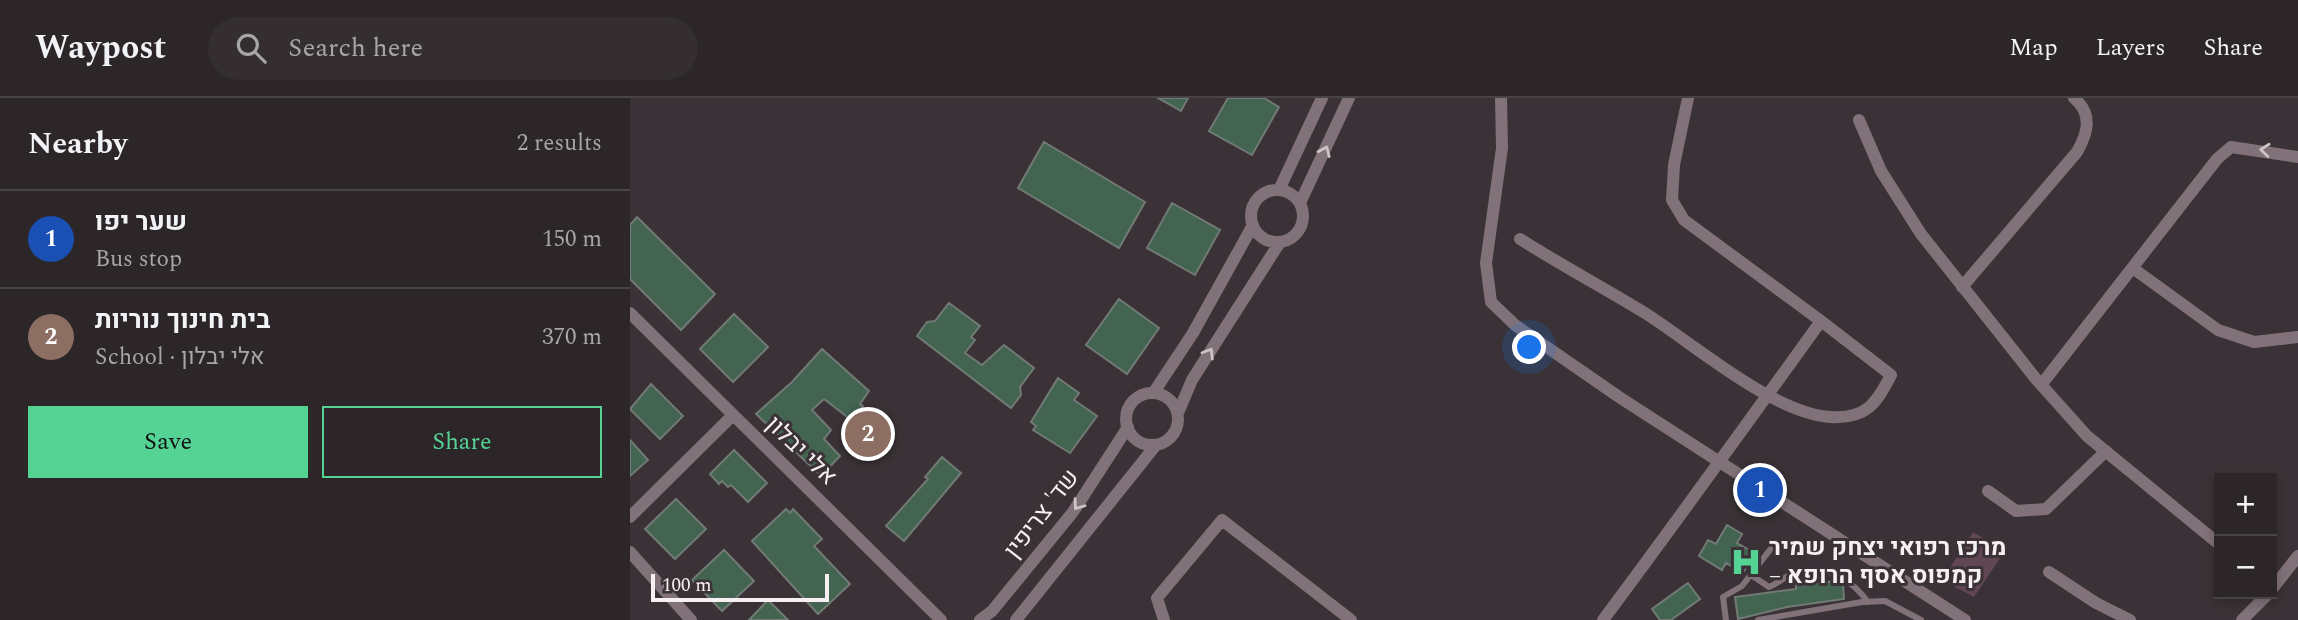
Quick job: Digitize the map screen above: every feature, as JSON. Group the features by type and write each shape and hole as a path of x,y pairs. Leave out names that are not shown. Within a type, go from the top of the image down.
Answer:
{"street":[{"path":"1279,190 1322,98"},
{"path":"1178,413 1170,399 1154,393 1142,395 1131,403 1126,419 1128,427 1139,441 1156,445 1164,442 1176,430 1178,413 1192,380 1280,242 1296,235 1301,228 1303,219 1300,203 1349,98"},
{"path":"1501,98 1502,148 1486,263 1491,302 1515,325 1720,463 1965,620"},
{"path":"1520,239 1653,319 1766,397 1828,417 1851,416 1877,402 1891,375 1684,220 1672,200 1674,165 1688,98"},
{"path":"1962,287 2077,152 2088,134 2086,112 2074,98"},
{"path":"1859,120 1881,171 1922,234 2041,386 2087,436 2214,540"},
{"path":"2041,386 2217,159 2231,147 2298,157"},
{"path":"1280,242 1264,239 1253,225 1251,216 1256,200 1262,194 1279,190 1287,192 1300,203"},
{"path":"1154,393 1193,333 1253,225"},
{"path":"2134,269 2218,330 2254,342 2298,337"},
{"name":"אלי יבלון","path":"630,313 941,620"},
{"path":"1603,620 1821,321"},
{"path":"630,517 733,415"},
{"name":"שד' צריפין","path":"980,620 992,611 1073,512 1106,466 1128,427"},
{"name":"שד' צריפין","path":"1016,620 1156,445"},
{"path":"1988,491 2015,511 2046,509 2106,450"},
{"path":"1164,620 1157,598 1222,520 1351,620"},
{"path":"630,552 691,620"},
{"path":"2277,582 2298,556"},
{"path":"2049,572 2096,603 2130,620"},
{"path":"2242,620 2255,614 2265,599"}],"lane":[{"path":"1726,620 1723,597 1742,586 1776,542"},
{"path":"1751,575 1769,587 1801,570 1838,574 1854,585 1868,602"},
{"path":"1758,620 1885,601 1921,620"}],"shaded area":[{"path":"1973,532 2005,551 1974,597 1942,580"}],"building":[{"path":"1158,98 1188,98 1181,111"},
{"path":"1228,98 1264,98 1279,107 1252,155 1209,131"},
{"path":"1044,142 1145,202 1119,248 1018,188"},
{"path":"1172,203 1220,230 1195,275 1147,248"},
{"path":"637,217 715,294 681,330 630,279 630,225"},
{"path":"1119,299 1159,328 1127,374 1086,345"},
{"path":"949,303 980,326 971,337 975,340 965,353 982,365 1004,345 1034,368 1020,387 1021,395 1011,408 917,336 927,322 935,321"},
{"path":"734,314 768,347 733,382 700,349"},
{"path":"822,349 869,391 860,404 863,406 851,420 824,399 812,410 831,430 824,439 840,456 821,476 756,414 792,382"},
{"path":"1058,378 1079,393 1074,400 1097,416 1070,453 1033,430 1036,426 1031,422"},
{"path":"651,384 683,416 660,439 630,409"},
{"path":"630,440 648,460 630,476"},
{"path":"734,450 767,483 748,502 731,485 728,487 722,481 719,484 710,474"},
{"path":"942,457 961,473 904,541 886,526 928,479 925,477"},
{"path":"676,499 706,529 675,559 645,529"},
{"path":"786,509 790,513 793,509 822,539 814,546 850,584 818,614 752,541"},
{"path":"1727,525 1742,534 1737,543 1755,553 1743,573 1726,563 1722,570 1699,556 1708,540 1716,544"},
{"path":"724,550 754,581 722,611 692,580"},
{"path":"1837,581 1843,585 1844,599 1787,607 1738,619 1735,597 1796,589 1796,585"},
{"path":"1688,583 1700,599 1671,620 1660,620 1652,609"},
{"path":"768,600 788,620 749,620"}],"place":[{"name":"בית חינוך נוריות","path":"868,434"},
{"name":"שער יפו","path":"1760,490"},
{"name":"מרכז רפואי יצחק שמיר – קמפוס אסף הרופא","path":"1746,562"}]}
